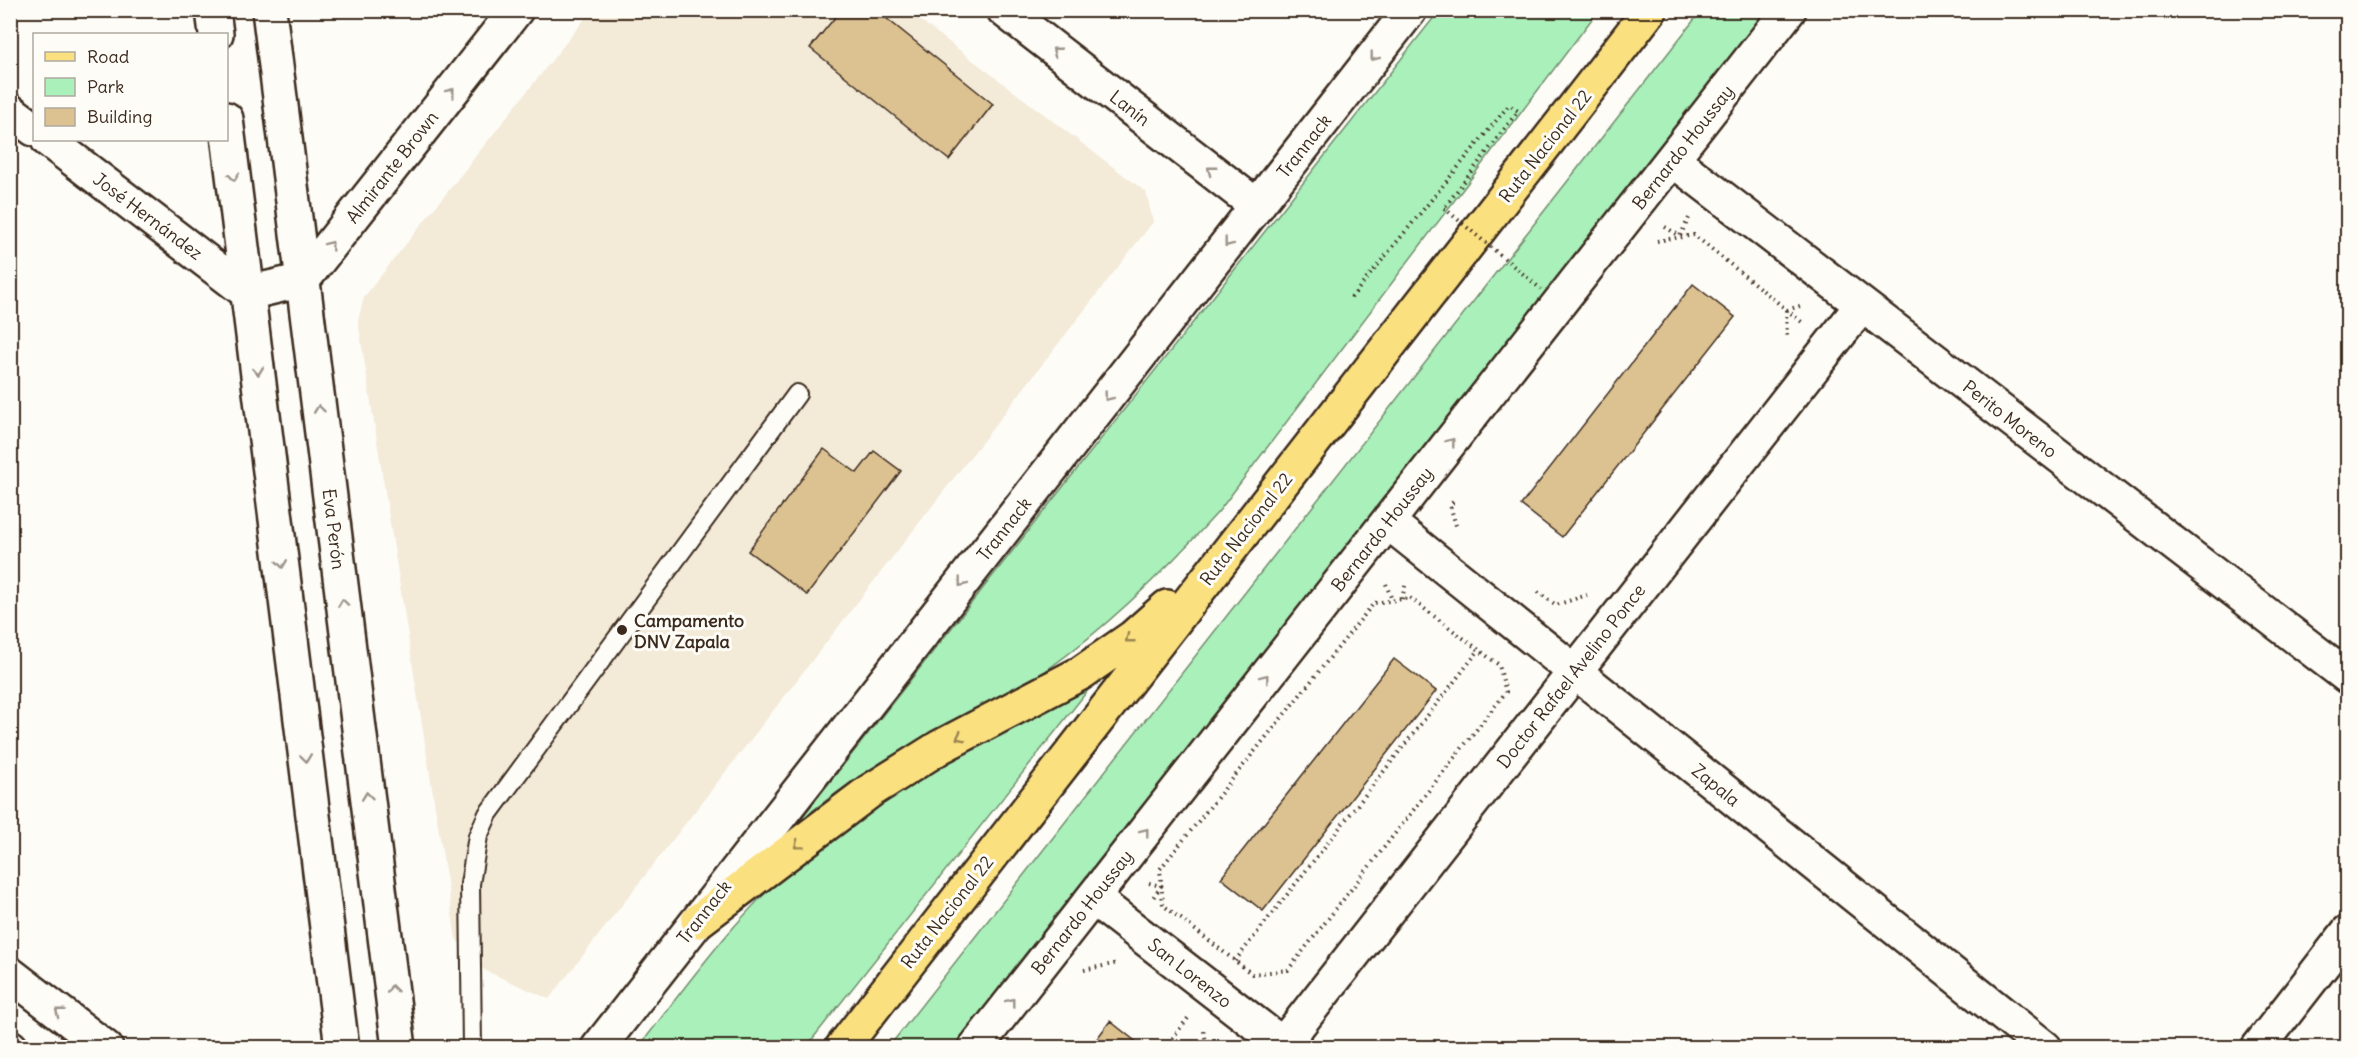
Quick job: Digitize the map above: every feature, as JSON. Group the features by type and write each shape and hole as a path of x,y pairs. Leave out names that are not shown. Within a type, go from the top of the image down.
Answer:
{"main road":[{"name":"Ruta Nacional 22","path":"842,1047 1650,10"},
{"path":"698,921 870,791 940,747 1049,691 1108,655 1221,561"}],"street":[{"path":"213,10 216,33"},
{"name":"Eva Perón","path":"268,10 399,1047"},
{"name":"Almirante Brown","path":"303,280 516,10"},
{"name":"Lanín","path":"1004,10 1257,206"},
{"name":"Trannack","path":"598,1047 1410,10"},
{"name":"Bernardo Houssay","path":"975,1047 1789,10"},
{"path":"10,111 33,128"},
{"path":"228,135 342,1047"},
{"name":"José Hernández","path":"49,141 248,293"},
{"name":"Perito Moreno","path":"1673,160 2348,677"},
{"path":"248,293 303,280"},
{"name":"Doctor Rafael Avelino Ponce","path":"1283,1046 1862,304"},
{"name":"Zapala","path":"1388,522 2045,1047"},
{"name":"San Lorenzo","path":"1093,898 1283,1046"},
{"path":"2258,1047 2348,932"},
{"path":"10,974 105,1047"}],"lane":[{"path":"472,1047 470,884 478,836 488,814 797,394"}],"path":[{"path":"1351,298 1509,105 1518,111 1444,208 1541,289"},
{"path":"1658,221 1680,236"},
{"path":"1651,248 1658,239 1694,235 1786,310 1789,337 1782,346"},
{"path":"1456,498 1450,505 1458,535"},
{"path":"1402,599 1408,576"},
{"path":"1536,591 1556,605 1587,596 1594,587"},
{"path":"1410,598 1499,665 1506,692 1288,970 1252,974 1163,905 1160,869 1374,603 1402,599 1410,598"},
{"path":"1235,961 1479,650"},
{"path":"1081,970 1118,963 1127,970"},
{"path":"1179,1011 1204,1030 1207,1047"},
{"path":"1165,1047 1188,1018"}],"shaded area":[{"name":"Campamento DNV Zapala","path":"591,11 908,11 1146,192 1153,222 549,999 484,970 456,939 358,321 364,297"}],"green space":[{"path":"1439,11 1598,11 1219,511 1178,555 1114,616 1044,672 995,702 879,764 799,821"},
{"path":"1701,11 1766,11 1491,368 953,1047 888,1048"},
{"path":"1100,675 806,1047 638,1048 697,972 759,899 806,856 875,804 912,781 986,737"}],"building":[{"path":"841,10 876,10 993,104 949,160 810,48"},
{"path":"1693,284 1735,317 1562,537 1521,505"},
{"path":"824,449 857,473 874,451 901,471 807,595 748,551"},
{"path":"1394,659 1436,691 1263,911 1221,878"},
{"path":"1110,1021 1144,1048 1090,1048"}],"place":[{"name":"Campamento DNV Zapala","path":"622,630"}]}
